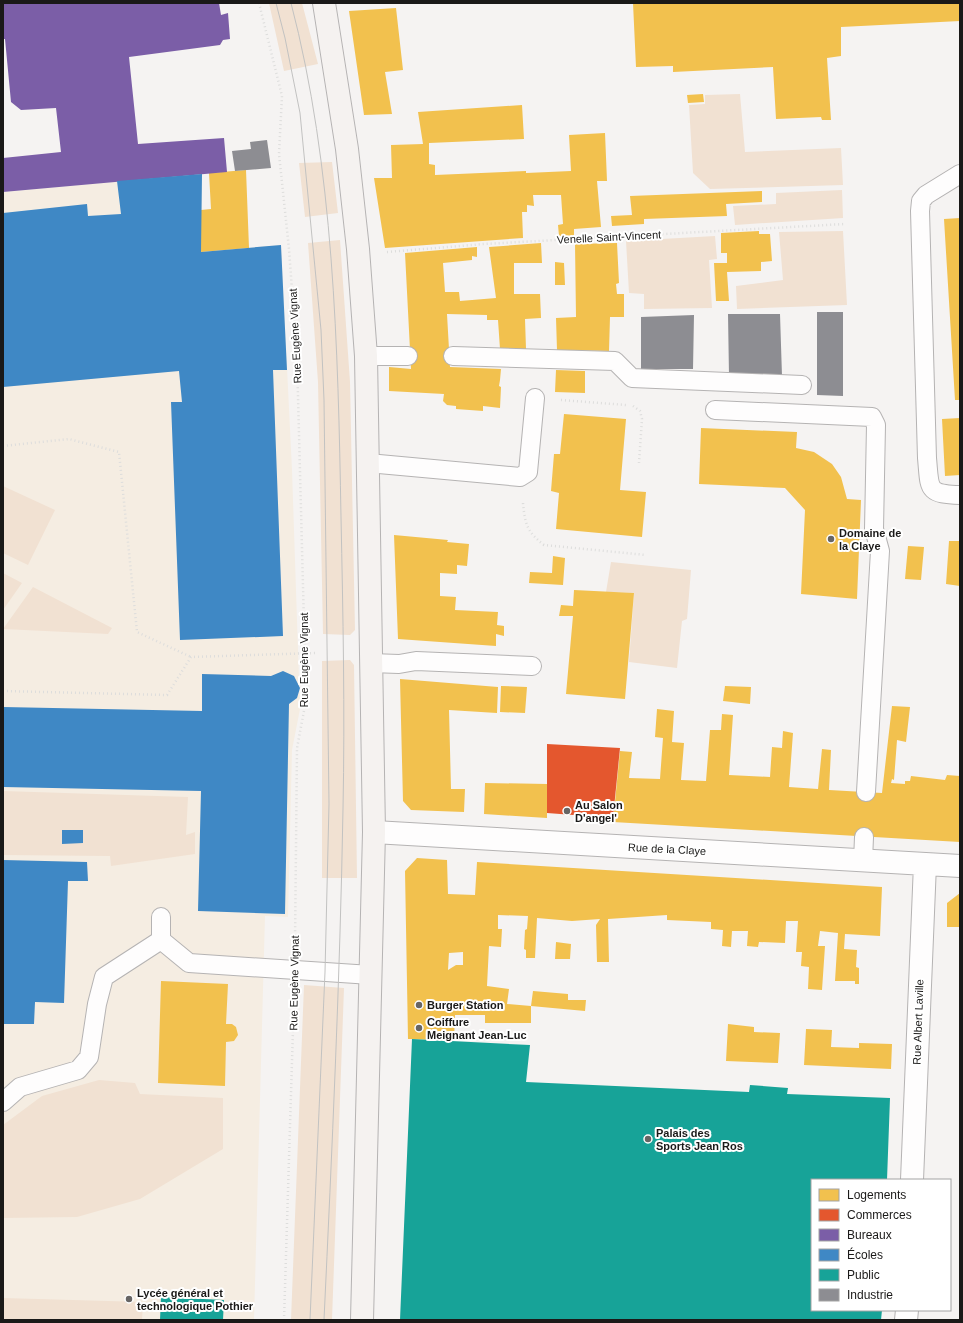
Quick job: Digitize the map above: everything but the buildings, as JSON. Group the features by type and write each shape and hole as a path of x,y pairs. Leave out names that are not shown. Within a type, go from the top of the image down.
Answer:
{"street":[{"path":"324,3 347,149 358,254 366,356 374,832 362,1320"},
{"name":"Rue de la Claye","path":"374,832 960,866"},
{"name":"Rue Albert Laville","path":"912,1179 925,864"}],"lane":[{"path":"960,174 926,195 921,201 920,210 927,458 929,478 931,488 937,494 960,495"},
{"path":"366,356 408,356"},
{"path":"453,356 615,361 632,378 802,385"},
{"path":"368,463 520,477 528,472 535,398"},
{"path":"715,410 872,417 876,425 874,529 880,551 866,792"},
{"path":"371,663 399,664 416,661 532,666"},
{"path":"863,861 864,837"},
{"path":"160,940 161,917"},
{"path":"160,940 189,963 370,975"},
{"path":"3,1102 20,1087 78,1070 89,1057 97,1004 104,976 160,940"}],"path":[{"name":"Rue Eugène Vignat","path":"259,3 282,96 279,154 289,249 297,358 306,700 297,748 293,1080 284,1320"},
{"name":"Venelle Saint-Vincent","path":"383,252 491,244 845,224"},
{"path":"535,398 634,406 640,411 642,419 639,463"},
{"path":"3,446 69,439 119,452 137,632 191,657 316,653"},
{"path":"520,477 524,521 532,536 544,545 646,555"},
{"path":"3,691 168,695 191,657"}],"shaded area":[{"path":"269,3 302,3 318,64 284,71"},
{"path":"740,94 745,152 841,148 843,185 710,189 693,173 689,105 705,104 705,95"},
{"path":"332,162 338,213 305,217 299,163"},
{"path":"202,174 201,252 281,245 292,470 300,709 292,750 288,917 265,916 254,1320 3,1320 3,192"},
{"path":"842,190 843,218 735,225 733,206 776,204 776,193"},
{"path":"843,231 847,305 737,309 736,286 783,280 779,232"},
{"path":"715,236 717,259 709,260 712,308 644,309 644,294 629,293 626,241"},
{"path":"340,240 350,382 355,630 350,635 323,634 318,382 308,243"},
{"path":"3,486 55,510 28,565 3,553"},
{"path":"611,562 691,570 687,619 682,621 677,668 629,662 634,593 606,592"},
{"path":"3,573 22,583 3,610"},
{"path":"33,587 112,628 108,634 3,629"},
{"path":"350,660 354,665 357,878 322,878 322,661"},
{"path":"3,791 188,797 186,835 195,832 195,854 111,866 110,856 3,855"},
{"path":"304,985 344,988 332,1320 291,1320"},
{"path":"99,1080 135,1083 140,1094 223,1098 223,1149 140,1199 77,1217 3,1218 3,1125 42,1096"},
{"path":"3,1298 143,1302 142,1320 3,1320"}],"tram line":[{"path":"276,3 285,38 300,113 321,330 324,400 329,804 325,972 310,1320"},
{"path":"291,3 317,129 325,193 335,323 340,453 344,663 342,873 333,1129 324,1320"}],"place":[{"name":"Domaine de la Claye","path":"831,539"},
{"name":"Au Salon D'angel'","path":"567,811"},
{"name":"Burger Station","path":"419,1005"},
{"name":"Coiffure Meignant Jean-Luc","path":"419,1028"},
{"name":"Palais des Sports Jean Ros","path":"648,1139"},
{"name":"Lycée général et technologique Pothier","path":"129,1299"}]}
